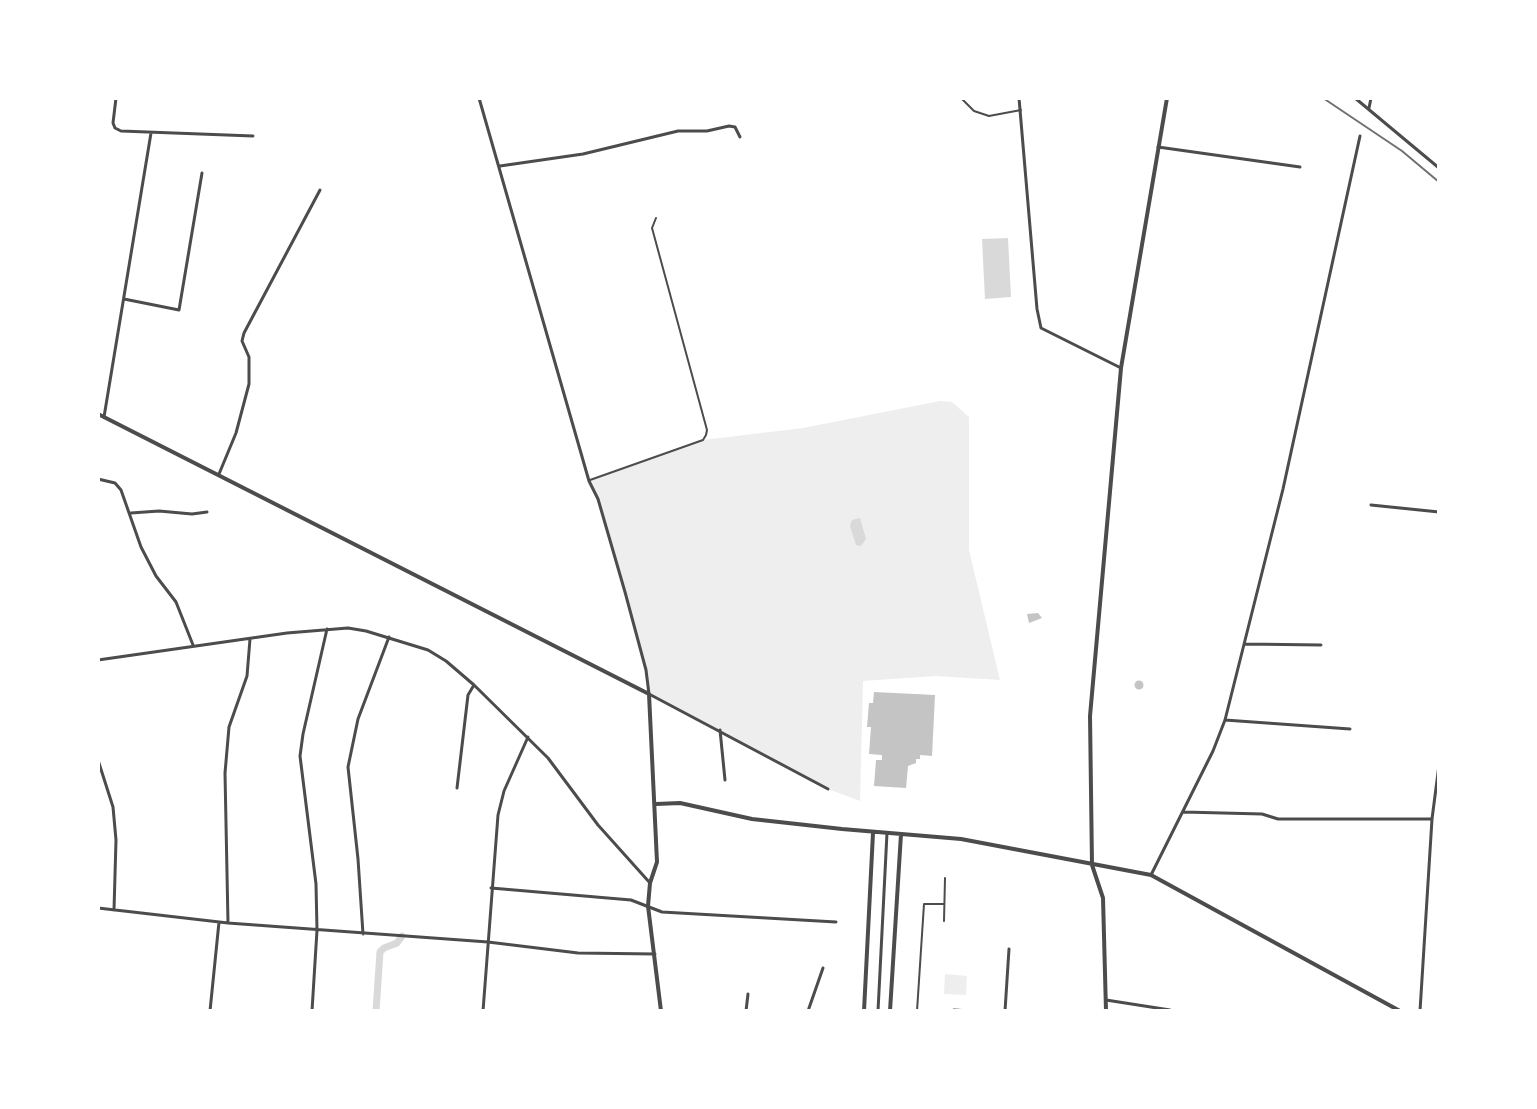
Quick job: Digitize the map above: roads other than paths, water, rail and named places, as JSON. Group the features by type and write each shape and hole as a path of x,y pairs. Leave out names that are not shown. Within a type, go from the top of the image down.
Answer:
{"street":[{"path":"116,98 113,119 115,128 121,131 253,136"},
{"path":"479,98 646,670 657,862 650,883 648,906 661,1011"},
{"path":"1019,98 1041,328 1121,368"},
{"path":"1106,1011 1103,898 1092,865 1090,716 1121,368 1167,98"},
{"path":"1355,98 1439,168"},
{"path":"1369,108 1371,98"},
{"path":"500,166 583,154 678,131 707,131 729,126 735,127 740,137"},
{"path":"104,417 151,133"},
{"path":"1151,875 1225,720 1283,489 1360,136"},
{"path":"1158,147 1300,167"},
{"path":"124,299 179,310 202,173"},
{"path":"219,474 236,433 249,384 249,357 242,341 244,333 320,190"},
{"path":"98,414 720,730 828,789"},
{"path":"98,479 115,483 121,490 141,547 156,576 176,602 193,645"},
{"path":"1371,505 1439,512"},
{"path":"131,513 207,512"},
{"path":"98,660 327,629 366,631 428,650 474,685 528,737 548,758 622,855 650,883"},
{"path":"312,1011 317,930 316,884 300,756 327,629"},
{"path":"363,934 348,767 358,719 389,637"},
{"path":"228,923 225,773 229,727 247,676 250,639"},
{"path":"1244,644 1321,645"},
{"path":"457,788 468,695 474,685"},
{"path":"1225,720 1350,729"},
{"path":"720,730 725,780"},
{"path":"483,1011 498,815 504,791 528,737"},
{"path":"98,760 113,807 114,910"},
{"path":"1420,1011 1432,819 1439,766"},
{"path":"656,804 680,803 752,819 873,833 961,839 1151,875 1400,1011"},
{"path":"1183,812 1262,814 1278,819 1432,819"},
{"path":"864,1011 873,833"},
{"path":"878,1011 887,833"},
{"path":"890,1011 901,834"},
{"path":"491,888 631,900 662,912 836,922"},
{"path":"98,908 228,923 488,942 578,953 655,954"},
{"path":"210,1011 219,922"},
{"path":"1005,1011 1009,949"},
{"path":"808,1011 823,968"},
{"path":"746,1011 748,994"},
{"path":"1106,1000 1170,1010"},
{"path":"954,1010 970,1011"}],"lane":[{"path":"961,98 974,111 989,116 1021,110"},
{"path":"589,481 703,440 707,430 652,228 656,218"},
{"path":"944,921 945,878"},
{"path":"917,1011 924,904 944,904"}],"waterway":[{"path":"376,1011 380,952 397,943 402,936"}],"railway":[{"path":"1323,98 1402,151 1439,182"}]}
